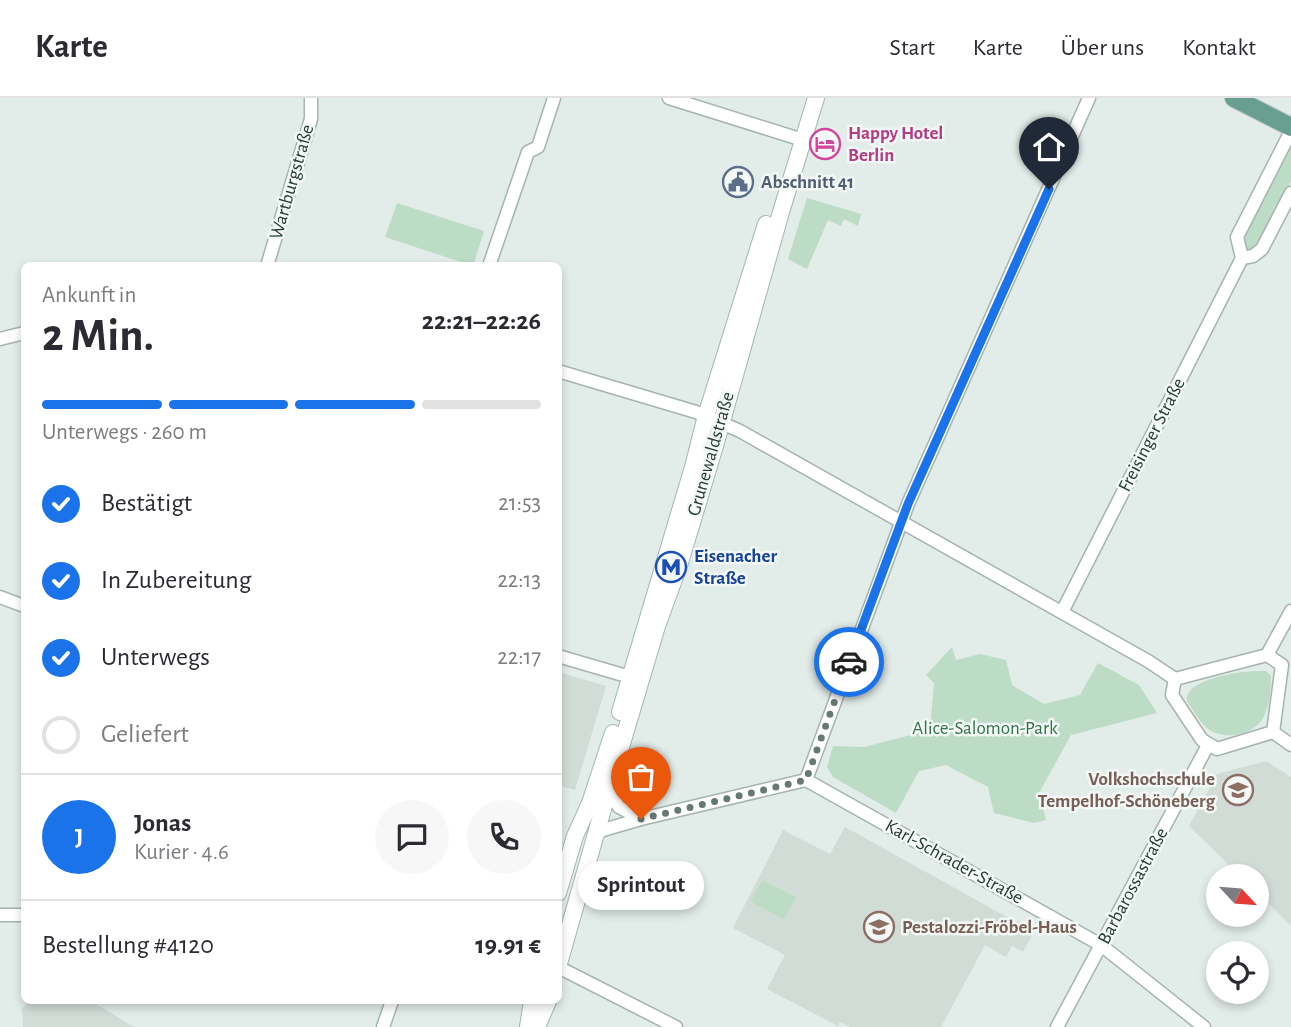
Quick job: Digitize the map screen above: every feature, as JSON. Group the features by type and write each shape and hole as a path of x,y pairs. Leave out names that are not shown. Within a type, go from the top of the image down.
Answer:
{"main road":[{"name":"Grunewaldstraße","path":"562,952 657,626 722,422 798,138 805,98"},
{"name":"Grunewaldstraße","path":"562,879 575,836 590,803 610,744 690,479 706,416 798,138 816,98"},
{"path":"1234,98 1291,129"},
{"path":"528,1027 531,1004"},
{"path":"537,1027 547,1004"}],"street":[{"name":"Wartburgstraße","path":"268,262 311,119 311,98"},
{"path":"490,262 528,152 538,146 554,98"},
{"path":"669,98 798,138"},
{"path":"596,835 641,819 806,780 901,522 1089,98"},
{"name":"Freisinger Straße","path":"1062,612 1242,258 1237,237 1291,129"},
{"name":"Freisinger Straße","path":"1242,258 1253,256 1262,250 1291,193"},
{"path":"0,339 21,334"},
{"path":"562,372 722,422 1062,612 1175,679 1267,655 1287,664 1273,732"},
{"path":"0,597 21,605"},
{"path":"1267,655 1291,611"},
{"path":"562,657 630,677"},
{"path":"1175,679 1172,695 1208,745 1217,749 1273,732"},
{"path":"1273,732 1291,745"},
{"name":"Barbarossastraße","path":"1057,1027 1208,745"},
{"name":"Karl-Schrader-Straße","path":"806,780 1101,945 1204,1027"},
{"path":"608,789 619,807 641,819"},
{"name":"Grunewaldstraße","path":"562,889 579,890"},
{"path":"0,915 21,915"},
{"path":"562,969 677,1027"},
{"path":"383,1027 391,1004"}],"shaded area":[{"path":"562,673 606,686 575,790 562,786"},
{"path":"1266,761 1291,777 1291,926 1269,904 1269,864 1228,864 1189,826 1217,774"},
{"name":"Pestalozzi-Fröbel-Haus","path":"845,827 1034,932 1023,952 1012,946 1006,957 985,945 941,1027 851,1027 840,1022 838,1026 767,989 785,955 733,928 783,830 830,854"},
{"path":"28,1004 96,1004 134,1027 23,1027 22,1008"}],"green space":[{"path":"1289,147 1291,181 1258,247 1248,251 1244,249 1242,239"},
{"path":"807,198 861,214 858,226 844,219 841,226 828,220 807,269 788,259"},
{"path":"397,203 484,231 474,262 461,262 385,237"},
{"name":"Alice-Salomon-Park","path":"952,647 956,660 980,654 1006,660 1012,685 1044,704 1080,695 1098,663 1139,685 1157,713 1071,735 1039,793 1046,820 1034,823 994,813 988,787 946,765 919,771 896,813 833,777 827,767 833,746 864,747 930,730 934,683 926,675"},
{"path":"1266,671 1271,676 1268,705 1261,721 1255,727 1239,734 1222,735 1207,728 1187,701 1189,693 1194,687 1214,678"},
{"path":"762,880 796,897 784,919 751,902"}],"way so far":[{"path":"641,819 806,780 849,662"}],"place":[{"name":"Happy Hotel Berlin","path":"825,144"},
{"name":"Abschnitt 41","path":"738,182"},
{"name":"Eisenacher Straße","path":"671,567"},
{"name":"Volkshochschule Tempelhof-Schöneberg","path":"1238,790"},
{"name":"Sprintout","path":"641,819"},
{"name":"Pestalozzi-Fröbel-Haus","path":"879,927"}],"route":[{"path":"849,662 908,504 1049,189"}]}
